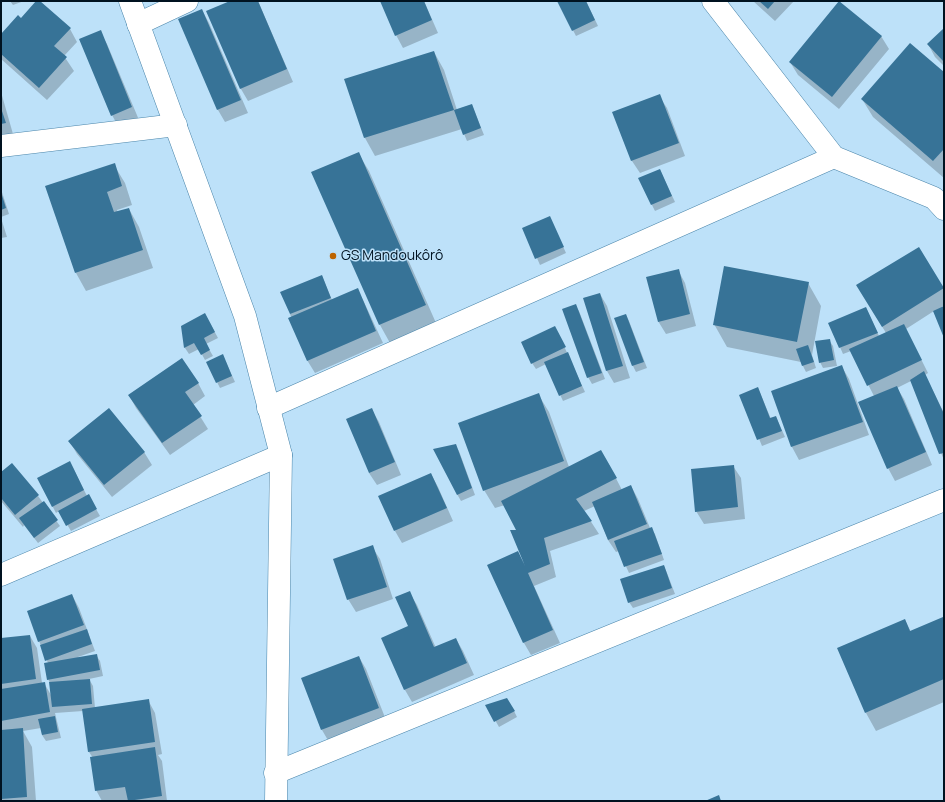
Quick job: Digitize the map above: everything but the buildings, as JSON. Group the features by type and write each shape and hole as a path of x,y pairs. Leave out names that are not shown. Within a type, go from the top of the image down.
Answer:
{"street":[{"path":"130,1 245,316 281,455 275,773 276,801"},
{"path":"138,24 187,1"},
{"path":"713,1 834,157 941,200"},
{"path":"1,146 176,125"},
{"path":"268,408 834,157"},
{"path":"1,574 281,455"},
{"path":"275,773 944,500"}],"place":[{"name":"GS Mandoukôrô","path":"333,256"}]}
